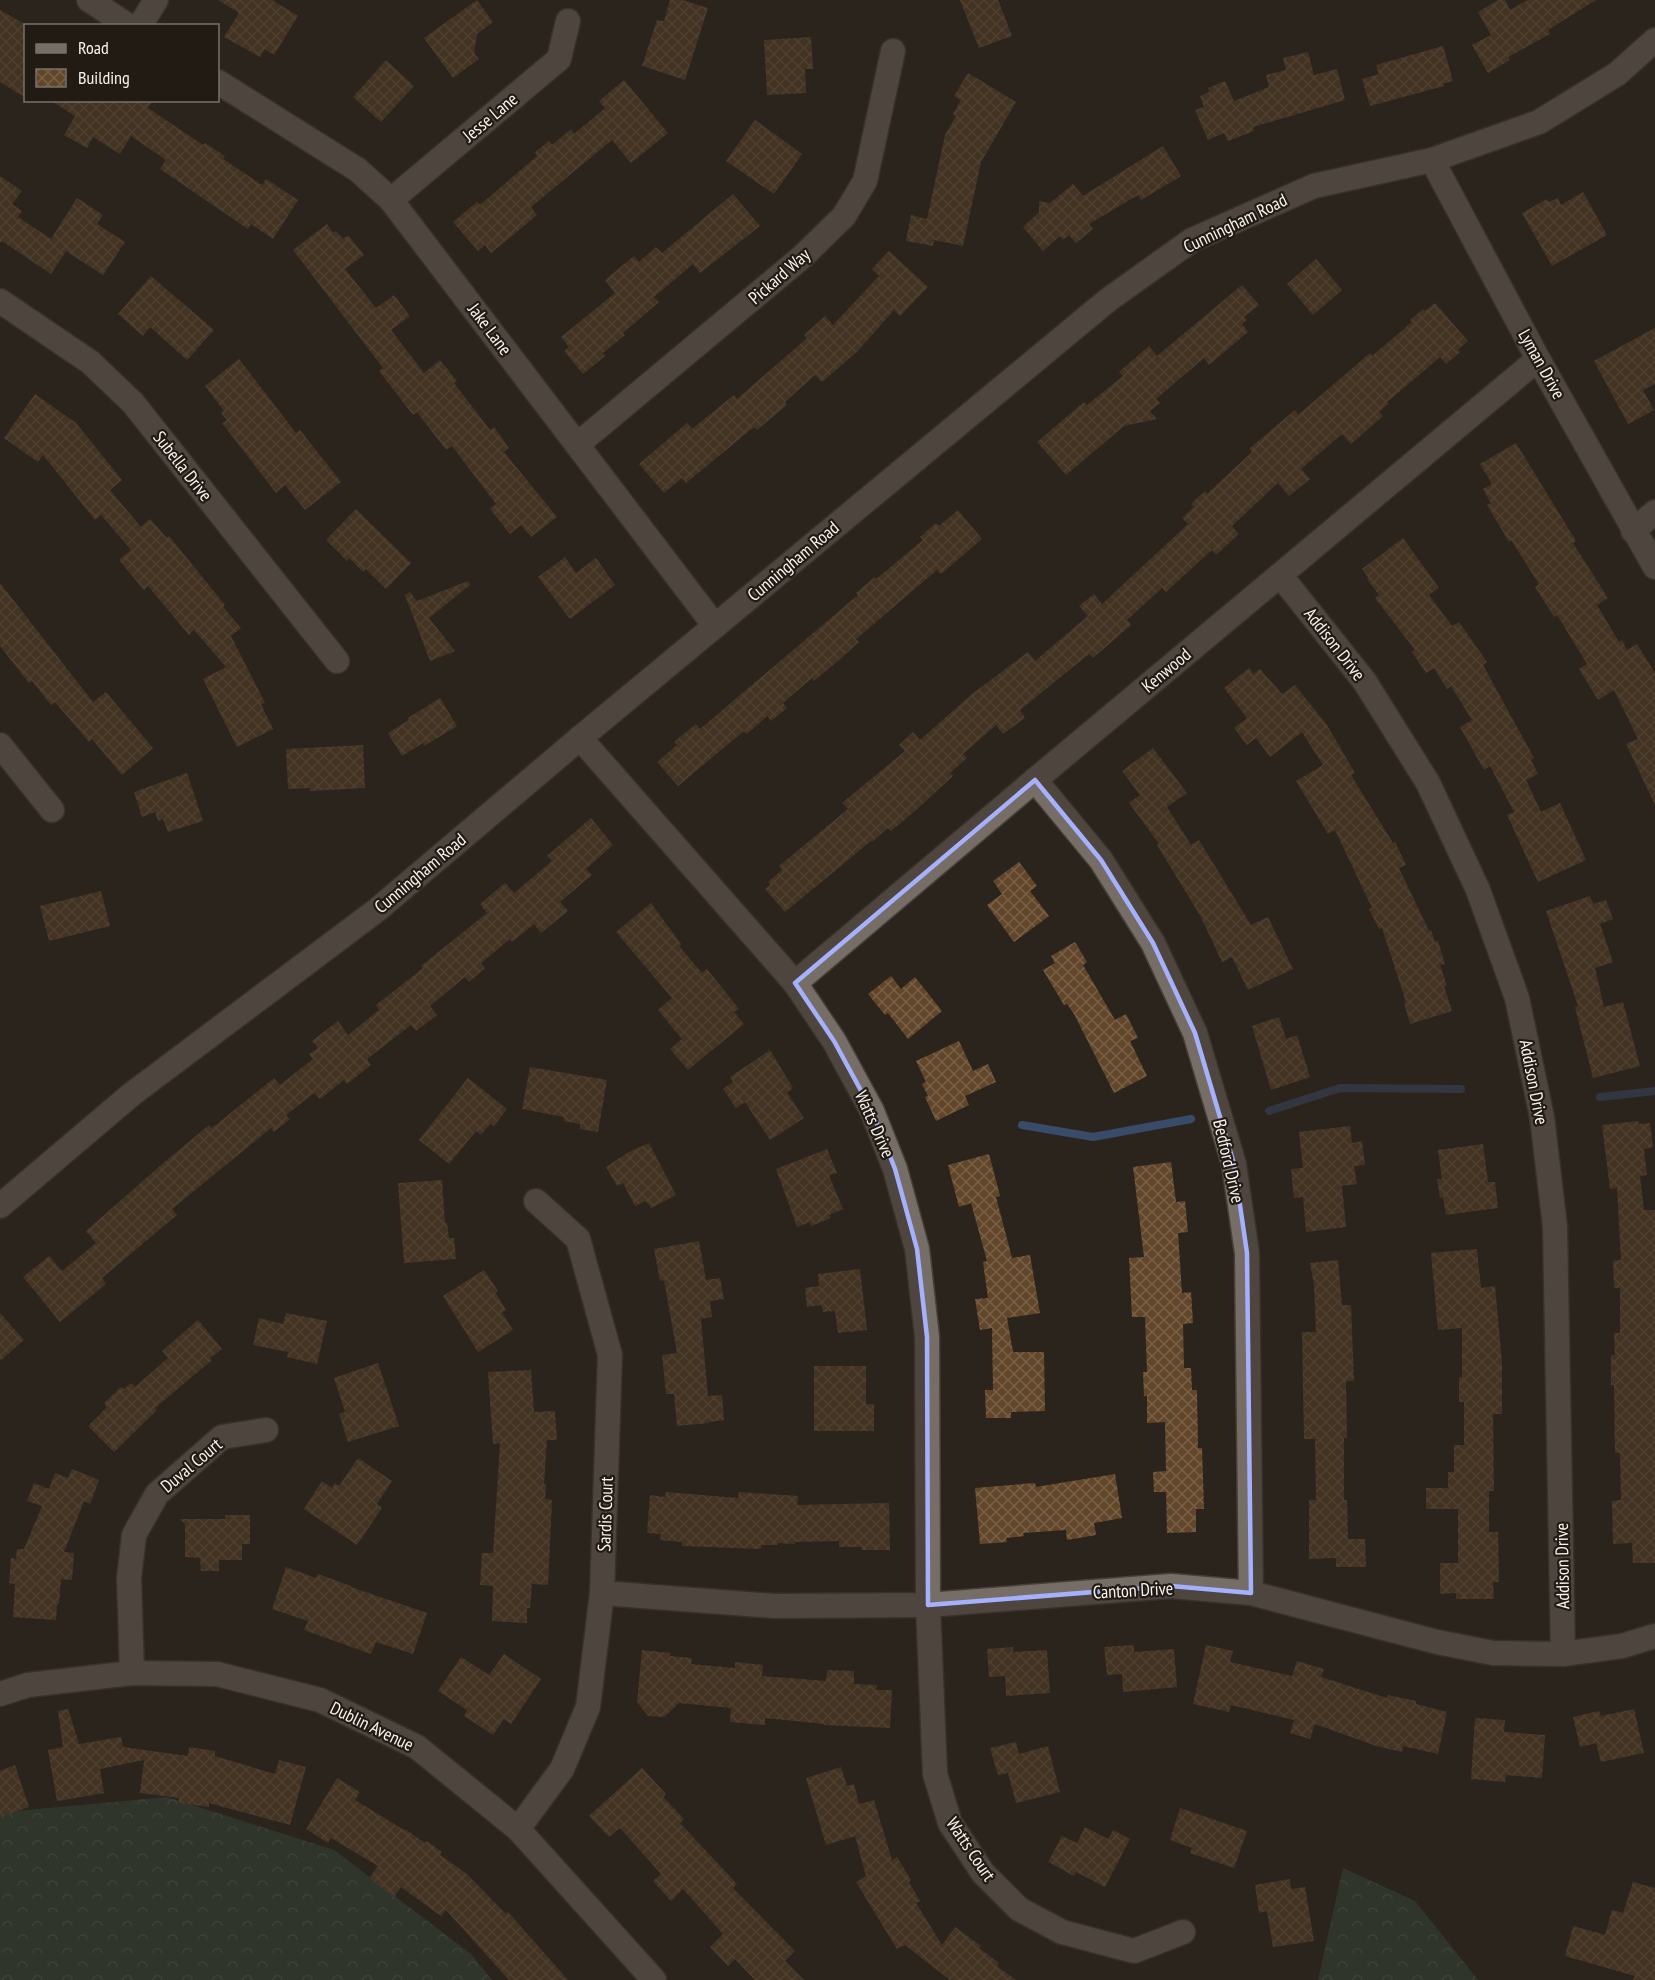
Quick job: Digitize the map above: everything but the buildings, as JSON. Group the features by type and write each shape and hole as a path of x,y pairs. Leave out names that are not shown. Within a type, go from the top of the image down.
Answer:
{"street":[{"path":"89,0 126,24"},
{"path":"141,24 156,0"},
{"name":"Jesse Lane","path":"391,200 559,59 568,21"},
{"name":"Cunningham Road","path":"0,1206 132,1094 377,910 580,738 1108,300 1192,240 1314,186 1432,160 1539,122 1617,74 1655,40"},
{"name":"Pickard Way","path":"578,444 802,257 844,216 865,181 892,51"},
{"name":"Jake Lane","path":"219,83 358,170 391,200 715,626"},
{"name":"Lyman Drive","path":"1432,160 1538,359 1655,567"},
{"name":"Subella Drive","path":"0,301 90,362 133,402 337,661"},
{"name":"Kenwood","path":"795,983 1538,359"},
{"path":"1633,531 1655,512"},
{"name":"Addison Drive","path":"1280,575 1365,682 1428,783 1478,890 1517,998 1542,1117 1555,1227 1563,1654"},
{"name":"Watts Drive","path":"580,738 795,983 834,1041 872,1111 895,1169 916,1249 927,1336 928,1605"},
{"path":"0,745 52,810"},
{"name":"Bedford Drive","path":"1035,780 1101,860 1153,943 1195,1033 1234,1164 1247,1253 1251,1593"},
{"name":"Sardis Court","path":"518,1829 562,1769 588,1707 602,1593 610,1355 579,1239 536,1201"},
{"name":"Duval Court","path":"132,1673 129,1578 134,1535 151,1504 157,1494 222,1437 266,1430"},
{"name":"Canton Drive","path":"602,1593 775,1606 928,1605 1171,1586 1251,1593 1437,1642 1493,1653 1563,1654 1622,1646 1655,1636"},
{"name":"Watts Court","path":"928,1605 935,1774 950,1823 983,1873 1019,1909 1062,1932 1134,1951 1183,1932"},
{"name":"Dublin Avenue","path":"0,1694 28,1685 132,1673 217,1674 320,1700 417,1747 518,1829 654,1980"}],"highlighted area":[{"path":"1035,780 1101,860 1153,943 1195,1033 1234,1164 1247,1253 1251,1593 1171,1586 928,1605 927,1337 917,1249 895,1169 872,1111 834,1041 795,983"}],"green space":[{"path":"167,1797 334,1850 471,1954 492,1980 0,1980 0,1816 6,1812"},
{"path":"1343,1868 1415,1901 1478,1980 1318,1980"}],"waterway":[{"path":"1269,1111 1340,1088 1461,1089"},
{"path":"1600,1097 1655,1091"},
{"path":"1022,1125 1093,1137 1191,1119"}]}
